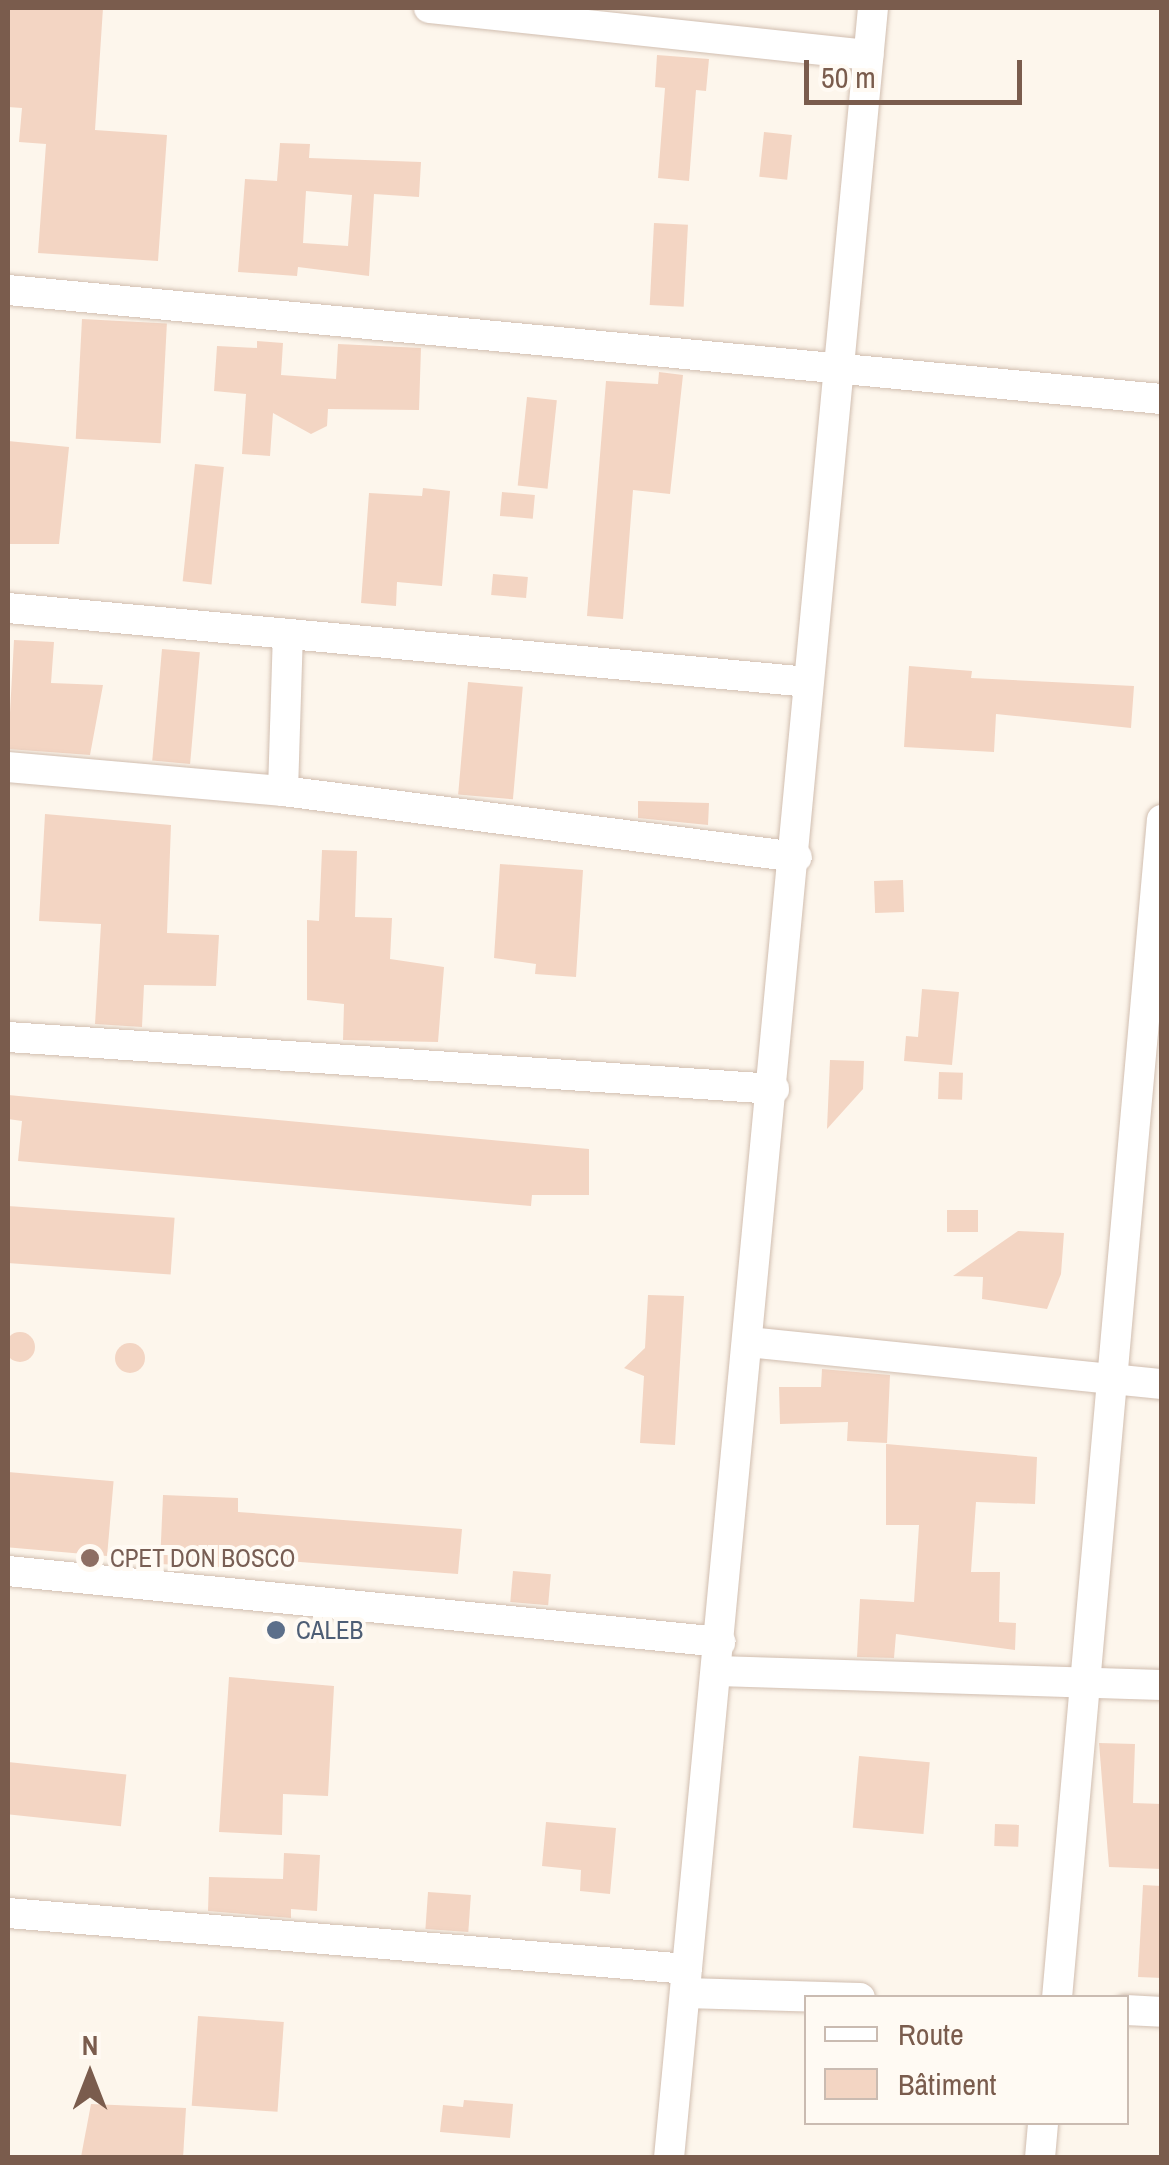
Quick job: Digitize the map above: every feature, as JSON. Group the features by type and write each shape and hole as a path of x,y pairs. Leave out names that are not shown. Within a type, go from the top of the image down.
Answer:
{"street":[{"path":"429,8 868,54"},
{"path":"669,2158 797,857 808,682 873,8"},
{"path":"8,290 1162,399"},
{"path":"8,608 808,682"},
{"path":"283,791 288,634"},
{"path":"8,767 283,791 797,857"},
{"path":"1057,1995 1112,1379 1154,1047 1162,820"},
{"path":"8,1037 774,1089"},
{"path":"748,1342 1162,1384"},
{"path":"8,1571 718,1656 1085,1687 1162,1685"},
{"path":"8,1913 829,1995"},
{"path":"1129,2010 1162,2012"},
{"path":"1040,2158 1044,2125"}],"building":[{"path":"8,8 103,8 95,130 167,135 158,261 38,253 46,144 19,142 22,108 8,107"},
{"path":"657,55 709,59 706,91 696,90 689,181 658,178 665,88 655,87"},
{"path":"764,132 792,135 787,180 759,177"},
{"path":"280,143 310,144 309,158 421,162 419,197 374,194 369,276 298,267 297,276 238,272 245,179 277,181","holes":["306,191 352,195 348,246 303,243"]},
{"path":"654,223 688,225 684,307 650,305"},
{"path":"82,319 167,323 161,443 76,439"},
{"path":"257,341 283,343 281,375 336,379 338,344 421,348 419,410 328,409 327,426 311,434 273,413 270,456 242,454 246,394 214,391 217,346 257,348"},
{"path":"659,372 683,375 670,494 633,490 623,619 587,616 606,381 658,384"},
{"path":"527,397 557,400 548,489 518,486"},
{"path":"8,441 69,447 59,544 8,544"},
{"path":"195,464 224,467 212,584 183,581"},
{"path":"423,488 450,491 442,586 397,582 396,606 361,603 369,493 422,496"},
{"path":"502,492 535,495 533,519 500,516"},
{"path":"493,574 528,577 526,598 491,595"},
{"path":"14,640 54,642 51,683 103,685 90,755 8,749"},
{"path":"162,649 200,652 190,764 152,761"},
{"path":"909,666 972,671 971,678 1134,686 1131,728 996,714 994,752 904,747"},
{"path":"468,682 523,687 513,799 458,795"},
{"path":"638,801 709,803 708,825 638,818"},
{"path":"45,814 171,825 167,933 219,935 216,986 144,985 142,1027 95,1024 101,924 39,921"},
{"path":"322,850 357,851 355,917 392,918 390,959 444,967 438,1042 343,1040 344,1004 307,1000 307,920 319,921"},
{"path":"500,864 583,870 576,977 535,974 536,964 494,958"},
{"path":"903,880 904,912 875,913 874,881"},
{"path":"922,989 959,992 952,1065 904,1061 906,1036 918,1037"},
{"path":"830,1060 864,1061 863,1089 827,1129"},
{"path":"939,1072 963,1073 962,1100 938,1099"},
{"path":"8,1095 589,1149 589,1195 532,1195 531,1206 18,1161 22,1121 8,1119"},
{"path":"8,1206 175,1218 171,1275 8,1263"},
{"path":"947,1210 978,1210 978,1232 947,1232"},
{"path":"1018,1231 1064,1233 1061,1274 1047,1309 982,1299 983,1277 953,1276"},
{"path":"648,1295 684,1296 675,1445 640,1443 644,1376 624,1368 645,1348"},
{"path":"20,1332 34,1341 35,1347 26,1361 20,1362 6,1353 5,1347 14,1333"},
{"path":"130,1343 141,1347 145,1358 141,1369 130,1373 119,1369 115,1358 119,1347"},
{"path":"822,1369 890,1375 887,1443 847,1441 848,1422 780,1424 779,1387 821,1387"},
{"path":"886,1444 1037,1457 1035,1504 976,1502 971,1572 1000,1572 999,1622 1016,1623 1015,1650 896,1634 894,1658 857,1657 860,1599 914,1602 919,1525 886,1525"},
{"path":"8,1472 114,1481 107,1556 8,1547"},
{"path":"163,1495 238,1498 238,1512 462,1529 458,1574 235,1557 235,1568 160,1564"},
{"path":"513,1571 551,1574 548,1605 510,1602"},
{"path":"229,1677 334,1686 328,1796 283,1794 282,1835 219,1832"},
{"path":"1099,1743 1135,1744 1133,1803 1162,1804 1162,1869 1109,1867"},
{"path":"859,1756 930,1762 923,1834 853,1828"},
{"path":"8,1762 126,1774 121,1826 8,1814"},
{"path":"546,1822 616,1828 610,1894 580,1891 581,1870 542,1866"},
{"path":"995,1824 1019,1825 1018,1847 994,1846"},
{"path":"284,1853 320,1855 317,1911 291,1909 291,1918 208,1911 209,1877 283,1879"},
{"path":"1143,1885 1162,1886 1162,1978 1138,1977"},
{"path":"428,1892 471,1895 468,1932 425,1929"},
{"path":"198,2016 284,2022 278,2112 192,2106"},
{"path":"464,2100 513,2104 510,2138 440,2132 443,2105 463,2107"},
{"path":"91,2104 186,2108 183,2158 81,2157"}],"place":[{"name":"CPET DON BOSCO","path":"90,1558"},
{"name":"CALEB","path":"276,1630"}]}
